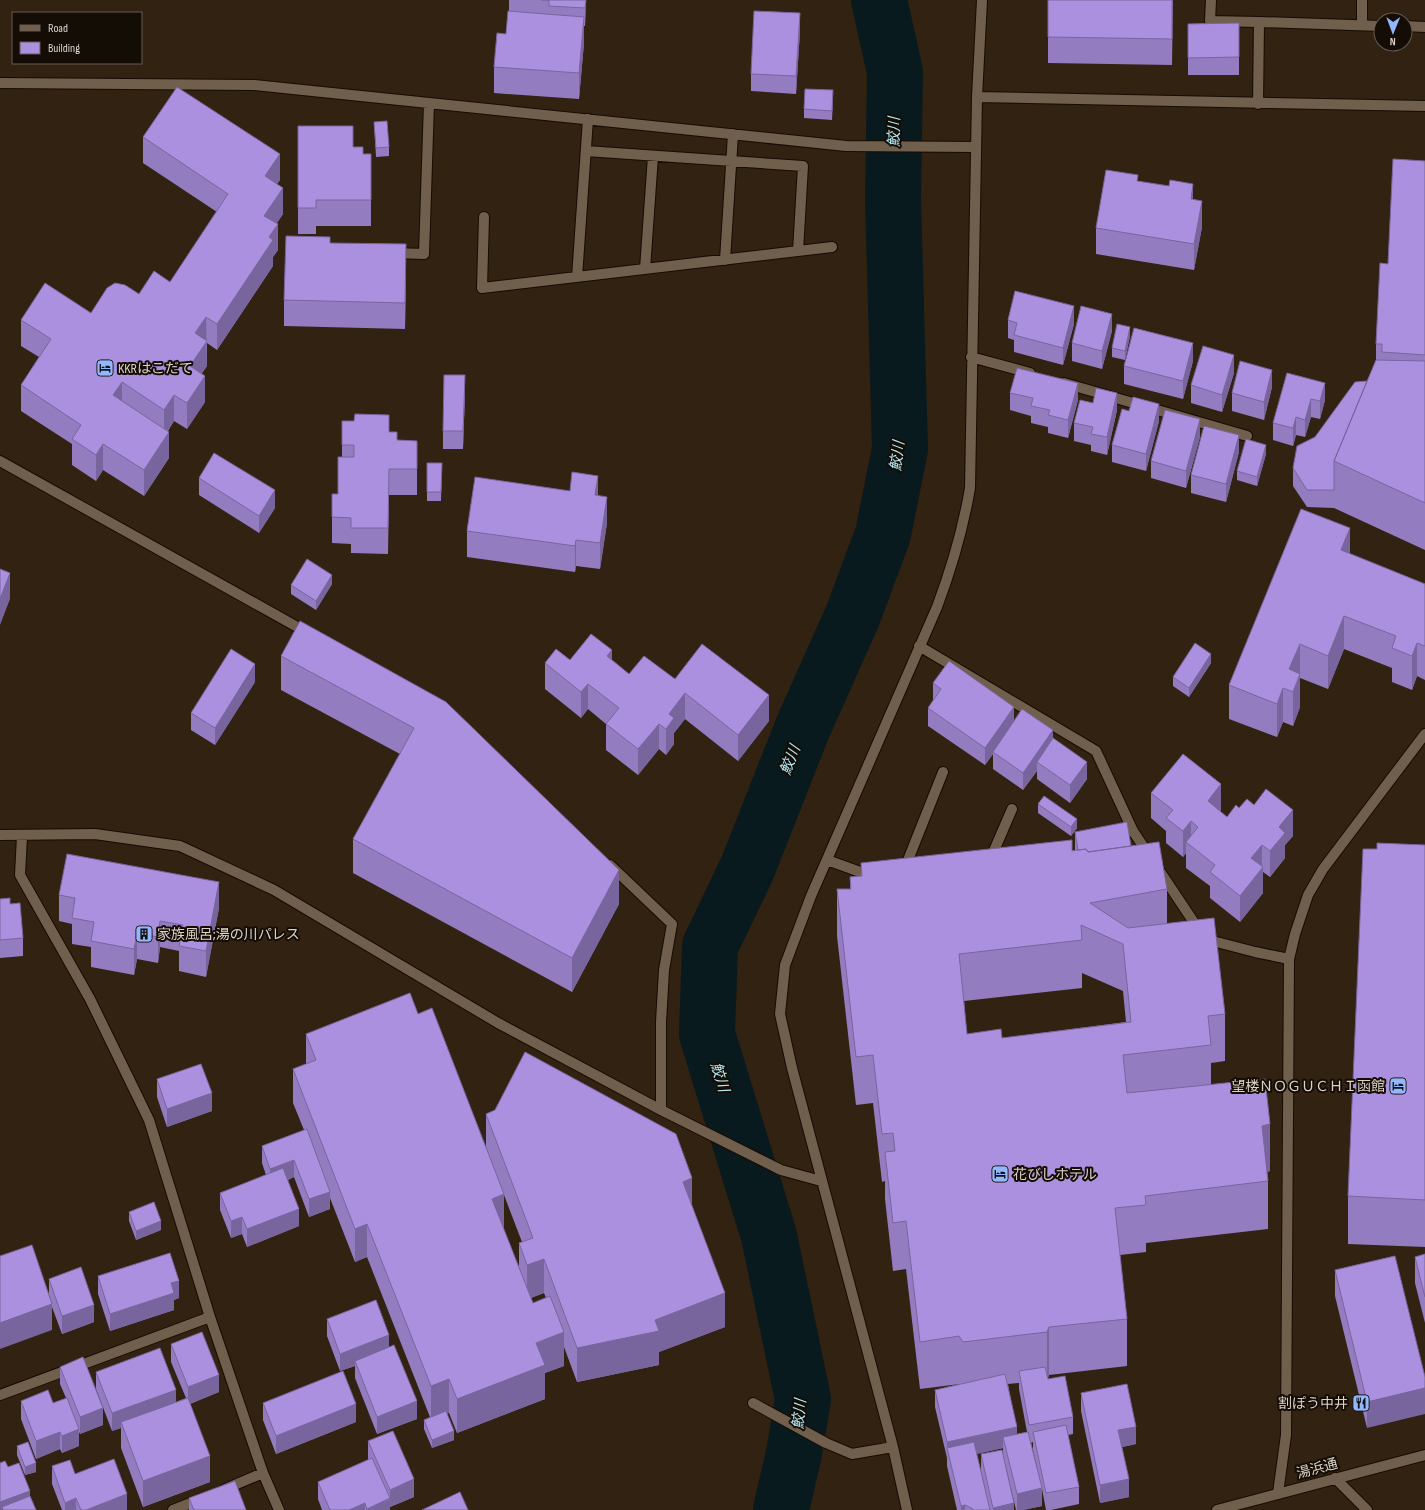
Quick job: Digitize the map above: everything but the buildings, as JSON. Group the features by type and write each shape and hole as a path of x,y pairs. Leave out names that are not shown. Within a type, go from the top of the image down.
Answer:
{"street":[{"path":"907,1510 893,1447 792,1068 780,1014 785,966 827,860 919,646 938,606 949,577 964,524 970,488 976,97 982,0"},
{"path":"1211,0 1210,21 1373,26"},
{"path":"1362,0 1362,25"},
{"path":"1258,104 1259,22"},
{"path":"1413,26 1425,27"},
{"path":"0,83 254,85 857,146 940,148 976,147"},
{"path":"976,97 1258,104 1425,106"},
{"path":"385,252 424,254 429,103"},
{"path":"577,277 588,119"},
{"path":"725,260 733,134"},
{"path":"586,151 803,166 798,251"},
{"path":"645,269 653,156"},
{"path":"484,217 482,288 832,247"},
{"path":"971,357 1247,436"},
{"path":"0,461 315,636"},
{"path":"919,646 1096,751 1134,831 1205,939 1289,959"},
{"path":"1278,1493 1286,1436 1289,959 1308,894 1323,870 1425,734"},
{"path":"902,877 944,772"},
{"path":"1002,864 984,867 1012,809"},
{"path":"0,835 22,836 95,834 180,846 274,890 498,1023 661,1110 781,1170 822,1181"},
{"path":"22,836 20,875 90,999 149,1120 210,1316 263,1473 279,1510"},
{"path":"604,859 672,924 664,970 661,1022 661,1110"},
{"path":"827,860 881,880"},
{"path":"0,1395 210,1316"},
{"path":"753,1403 826,1444 852,1454 893,1447"},
{"name":"湯浜通","path":"1217,1510 1425,1455"},
{"path":"173,1510 263,1473"},
{"path":"1335,1478 1367,1510"}],"waterway":[{"name":"鮫川","path":"781,1510 794,1453 803,1399 769,1236 707,1034 710,946 747,869 803,727 853,615 883,534 900,449 893,200 895,72 879,0"}],"place":[{"name":"KKRはこだて","path":"105,368"},
{"name":"家族風呂;湯の川パレス","path":"144,934"},
{"name":"望楼ＮＯＧＵＣＨＩ函館","path":"1398,1086"},
{"name":"花びしホテル","path":"1000,1174"},
{"name":"割ぽう中井","path":"1361,1403"}]}
